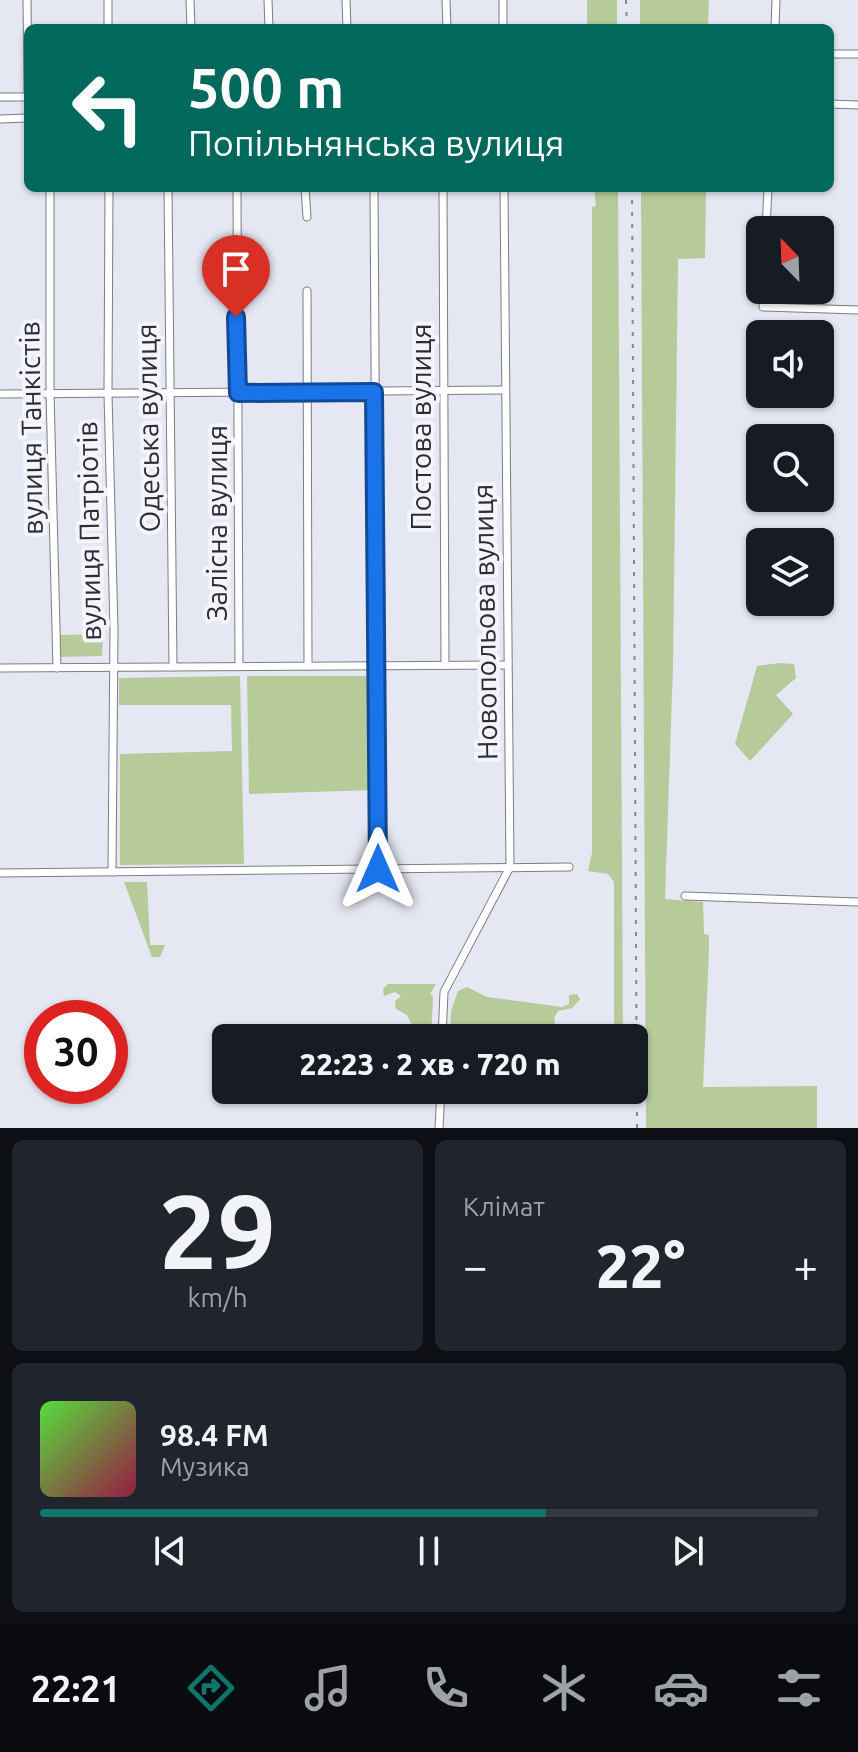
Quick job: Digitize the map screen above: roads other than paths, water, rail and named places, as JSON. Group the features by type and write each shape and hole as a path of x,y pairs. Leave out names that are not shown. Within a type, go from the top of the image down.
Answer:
{"street":[{"path":"27,0 27,24"},
{"path":"108,0 108,24"},
{"path":"190,0 191,24"},
{"path":"268,0 269,24"},
{"path":"346,0 347,24"},
{"path":"446,0 447,24"},
{"path":"503,0 503,24"},
{"path":"775,24 776,0"},
{"path":"834,54 858,54"},
{"path":"0,97 24,95"},
{"path":"834,104 858,105"},
{"path":"0,119 24,118"},
{"name":"вулиця Танкістів","path":"50,192 50,393 57,668"},
{"name":"вулиця Патріотів","path":"109,192 108,394 114,667 112,872"},
{"name":"Одеська вулиця","path":"168,192 173,667"},
{"name":"Залісна вулиця","path":"237,192 239,666"},
{"path":"305,192 307,217"},
{"path":"374,192 378,869"},
{"name":"Постова вулиця","path":"443,192 445,665"},
{"name":"Новопольова вулиця","path":"443,1024 444,992 510,867 503,390 504,192"},
{"path":"767,216 768,192"},
{"path":"307,291 308,666"},
{"path":"763,304 763,307 858,310"},
{"path":"0,394 503,390"},
{"path":"0,668 507,665"},
{"path":"0,873 569,867"},
{"path":"685,896 858,902"},
{"path":"439,1128 440,1104"}],"railway":[{"path":"626,0 627,24"},
{"path":"632,192 637,1128"}]}
